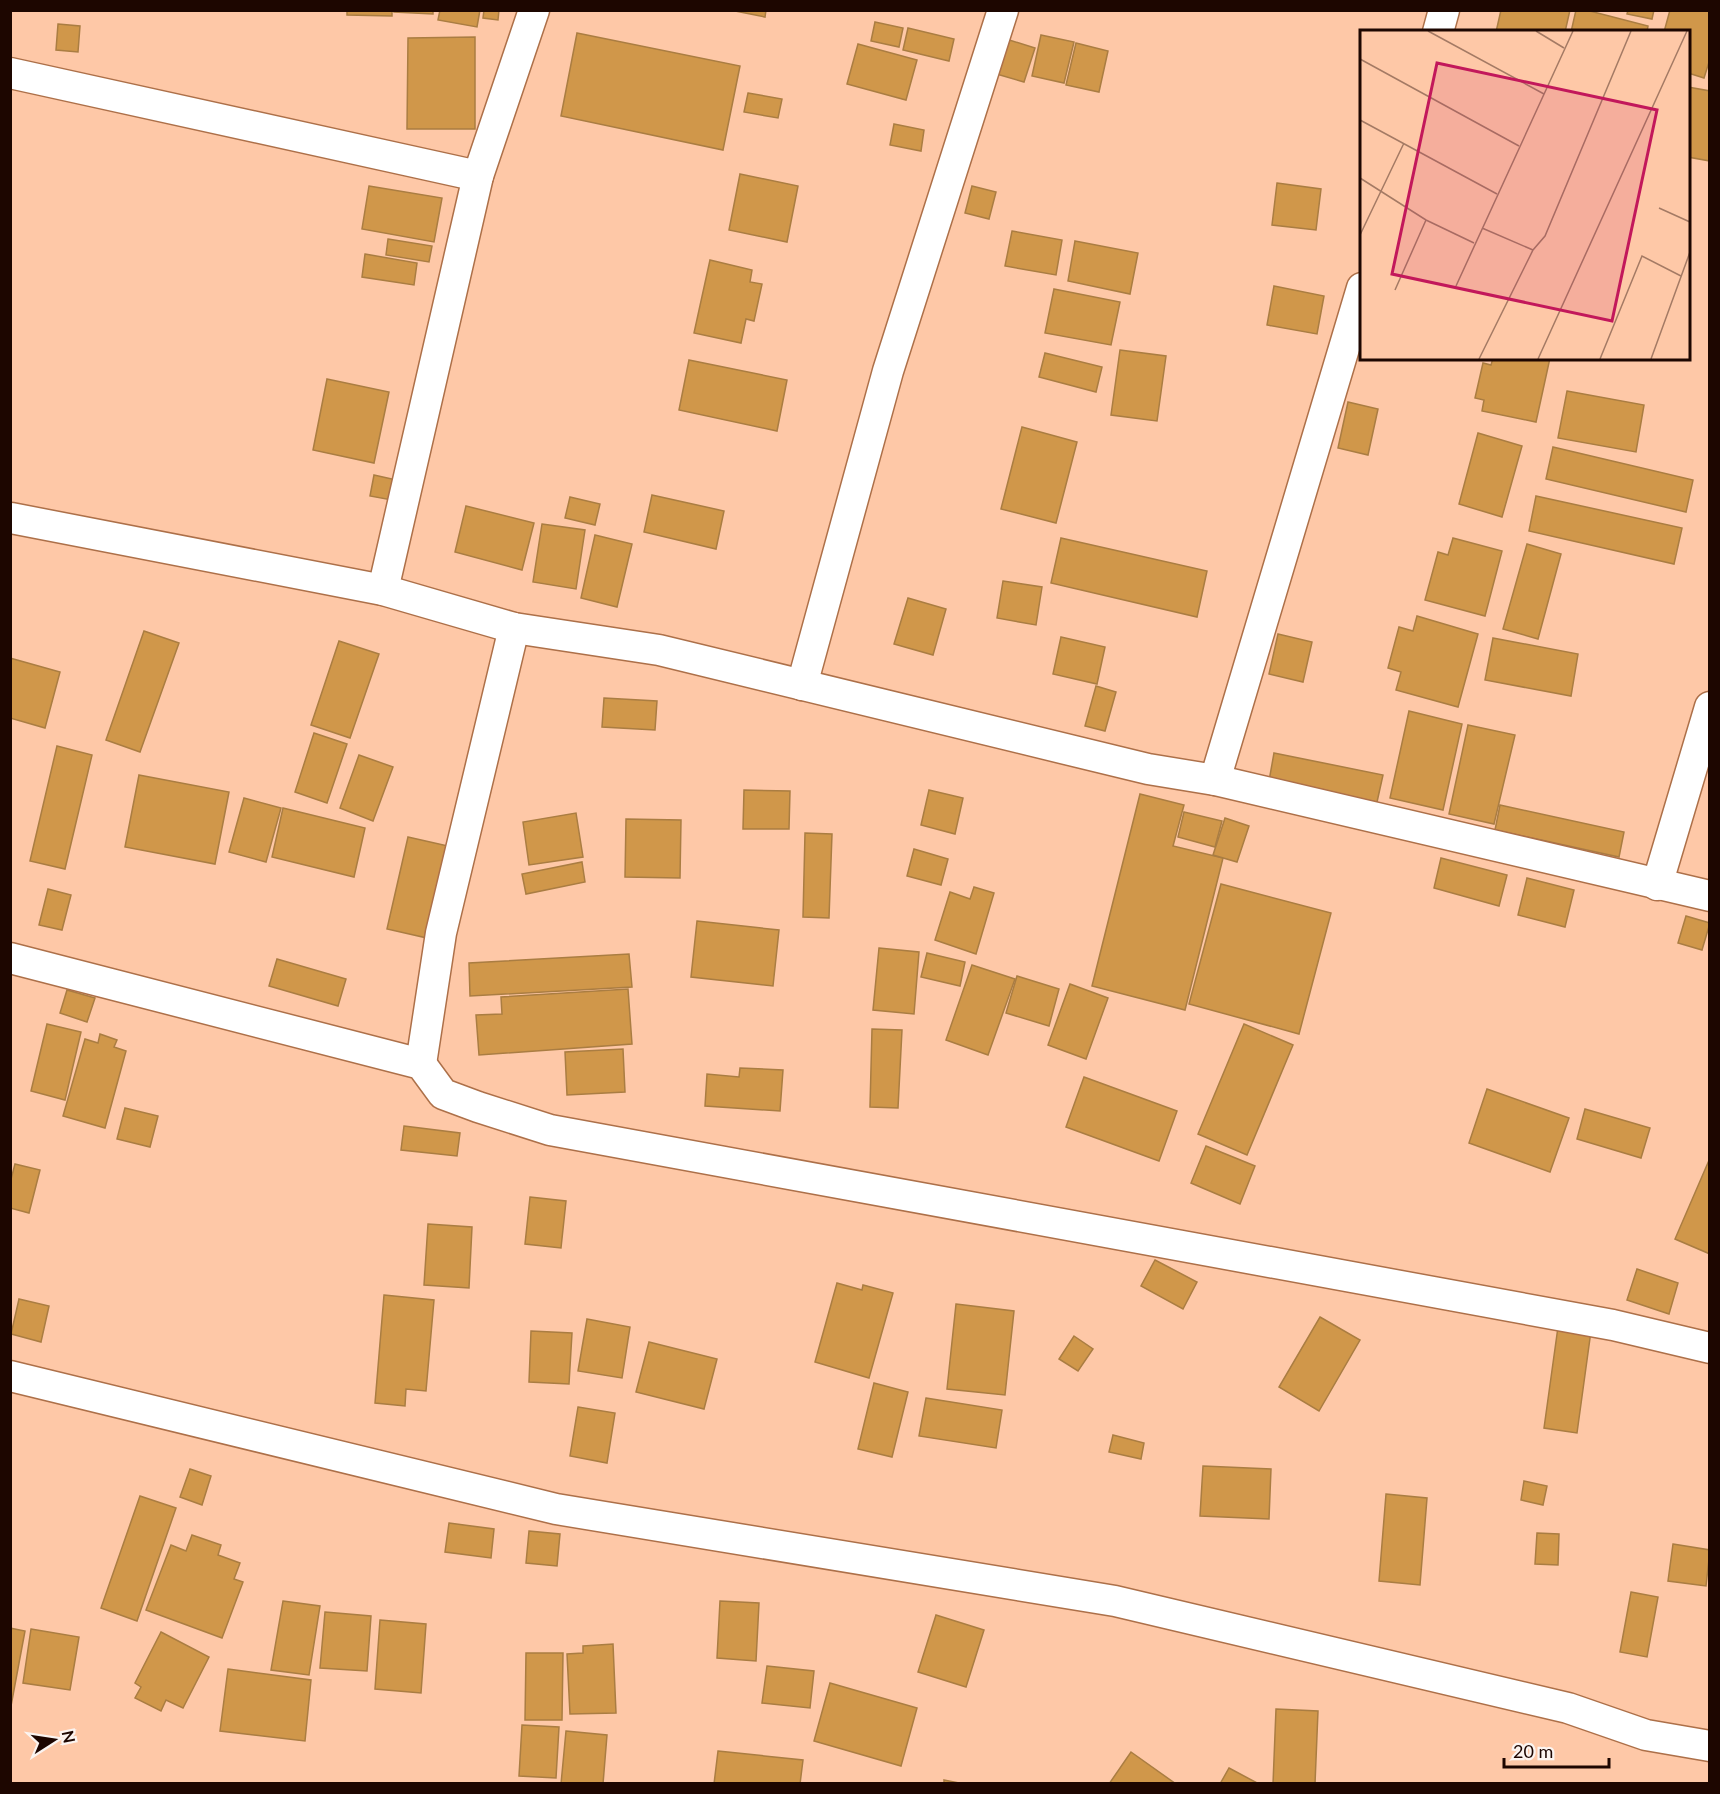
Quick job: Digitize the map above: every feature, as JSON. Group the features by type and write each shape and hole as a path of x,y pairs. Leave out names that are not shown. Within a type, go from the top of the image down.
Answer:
{"street":[{"path":"383,590 478,176 534,10"},
{"path":"802,685 888,371 1003,10"},
{"path":"1439,30 1444,10"},
{"path":"10,73 478,176"},
{"path":"1215,780 1360,295"},
{"path":"11,518 383,590 514,628 659,650 1148,769 1215,780 1710,896"},
{"path":"421,1064 441,933 514,628"},
{"path":"1657,885 1710,707"},
{"path":"10,958 421,1064 443,1094 550,1130 1601,1323 1710,1348"},
{"path":"10,1376 556,1509 1115,1600 1558,1705 1646,1735 1710,1746"}],"building":[{"path":"347,10 392,10 392,16 347,15"},
{"path":"394,10 433,10 433,14 394,12"},
{"path":"440,10 480,10 477,27 438,20"},
{"path":"484,10 499,10 498,20 483,18"},
{"path":"730,10 766,10 765,17"},
{"path":"1501,10 1570,10 1565,30 1496,30"},
{"path":"1576,10 1586,10 1648,26 1647,30 1571,30"},
{"path":"1628,10 1654,10 1652,19 1627,14"},
{"path":"1670,10 1710,10 1710,59 1704,78 1690,74 1690,30 1665,30"},
{"path":"875,22 903,28 899,47 871,41"},
{"path":"58,24 80,26 78,52 56,50"},
{"path":"908,28 954,39 949,61 903,50"},
{"path":"577,33 740,66 723,150 561,116"},
{"path":"1041,35 1074,42 1064,83 1032,76"},
{"path":"475,37 475,129 407,129 408,38"},
{"path":"1003,38 1035,48 1024,82 993,73"},
{"path":"1076,43 1108,51 1099,92 1066,85"},
{"path":"858,44 917,60 906,100 847,84"},
{"path":"1690,87 1710,91 1710,161 1690,157"},
{"path":"748,93 782,99 778,118 744,112"},
{"path":"894,124 924,130 921,151 890,145"},
{"path":"740,174 798,186 787,242 729,230"},
{"path":"1277,183 1321,189 1316,230 1272,225"},
{"path":"369,186 442,198 434,242 362,229"},
{"path":"972,186 996,192 989,219 965,213"},
{"path":"1012,231 1062,240 1056,275 1005,266"},
{"path":"388,239 432,246 429,262 386,255"},
{"path":"1075,241 1138,253 1130,294 1068,281"},
{"path":"365,254 417,263 414,285 362,277"},
{"path":"710,260 752,270 750,282 762,284 754,321 746,319 741,343 694,333"},
{"path":"1274,286 1324,296 1317,334 1267,325"},
{"path":"1054,289 1120,302 1111,345 1045,333"},
{"path":"1120,350 1166,356 1157,421 1111,415"},
{"path":"1045,353 1102,367 1096,392 1039,377"},
{"path":"689,360 787,380 777,431 679,410"},
{"path":"1492,360 1550,360 1536,422 1482,411 1484,400 1475,398 1483,363 1491,365"},
{"path":"327,379 389,392 374,463 313,450"},
{"path":"1567,391 1644,405 1636,452 1558,438"},
{"path":"1348,402 1378,409 1368,455 1338,448"},
{"path":"1022,427 1077,442 1056,523 1001,509"},
{"path":"1478,433 1522,446 1502,517 1459,504"},
{"path":"1553,447 1693,480 1686,512 1546,479"},
{"path":"374,475 401,481 397,501 370,496"},
{"path":"652,495 724,511 716,549 644,532"},
{"path":"1536,496 1682,528 1674,564 1529,531"},
{"path":"570,497 600,504 595,525 565,518"},
{"path":"466,506 534,523 522,570 455,552"},
{"path":"542,524 585,530 576,589 533,582"},
{"path":"595,535 632,544 617,607 581,598"},
{"path":"1061,538 1207,571 1197,617 1051,583"},
{"path":"1453,538 1502,551 1485,616 1425,600 1438,552 1448,555"},
{"path":"1527,544 1561,554 1538,639 1503,629"},
{"path":"1003,581 1042,587 1036,625 997,618"},
{"path":"908,598 946,609 933,655 894,644"},
{"path":"1417,616 1478,634 1458,707 1396,690 1401,672 1388,668 1399,627 1413,631"},
{"path":"144,631 179,643 140,752 106,740"},
{"path":"1278,634 1312,642 1303,682 1269,674"},
{"path":"1061,637 1105,647 1097,684 1053,674"},
{"path":"1493,638 1578,654 1571,696 1485,680"},
{"path":"339,641 379,654 350,738 311,725"},
{"path":"10,658 60,672 45,728 10,718"},
{"path":"1096,686 1116,692 1105,731 1085,726"},
{"path":"604,698 657,701 655,730 602,727"},
{"path":"1409,711 1462,724 1443,810 1390,798"},
{"path":"1468,725 1515,735 1494,824 1449,814"},
{"path":"314,733 347,744 327,803 295,792"},
{"path":"57,746 92,755 65,869 30,861"},
{"path":"1274,753 1383,775 1377,802 1269,781"},
{"path":"359,755 393,767 373,821 340,808"},
{"path":"139,775 229,792 215,864 125,847"},
{"path":"744,790 790,791 789,829 743,829"},
{"path":"929,790 963,798 955,834 921,825"},
{"path":"1140,794 1184,805 1173,846 1223,858 1185,1010 1092,986"},
{"path":"244,798 281,808 266,862 229,852"},
{"path":"1500,805 1624,832 1619,857 1495,830"},
{"path":"283,808 365,828 354,877 272,857"},
{"path":"1184,812 1222,821 1215,847 1178,837"},
{"path":"576,813 583,857 529,865 523,822"},
{"path":"1225,818 1249,826 1237,862 1213,855"},
{"path":"626,819 681,820 680,878 625,877"},
{"path":"805,833 832,834 829,918 803,917"},
{"path":"408,837 448,846 427,938 387,929"},
{"path":"914,849 948,859 941,885 907,876"},
{"path":"1441,858 1507,875 1499,906 1434,888"},
{"path":"582,862 585,882 526,894 522,874"},
{"path":"1527,878 1574,890 1565,927 1518,915"},
{"path":"1221,884 1331,913 1299,1034 1189,1004"},
{"path":"974,887 994,893 976,954 935,940 950,892 970,899"},
{"path":"48,889 71,895 62,930 39,925"},
{"path":"1686,916 1710,923 1702,950 1678,943"},
{"path":"697,921 779,930 773,986 691,977"},
{"path":"879,948 919,952 914,1014 873,1010"},
{"path":"927,953 965,962 960,986 921,977"},
{"path":"629,954 632,987 470,996 469,963"},
{"path":"277,959 346,979 338,1006 269,986"},
{"path":"972,965 1015,979 988,1055 946,1040"},
{"path":"1017,976 1059,989 1049,1026 1006,1013"},
{"path":"1070,984 1108,998 1086,1059 1048,1045"},
{"path":"628,989 632,1044 479,1055 476,1015 502,1014 501,997"},
{"path":"67,990 95,998 87,1022 60,1013"},
{"path":"47,1024 81,1032 65,1100 31,1091"},
{"path":"1244,1024 1293,1045 1247,1155 1198,1134"},
{"path":"872,1029 902,1030 898,1108 870,1107"},
{"path":"100,1034 117,1040 114,1047 126,1051 105,1128 63,1116 85,1039 98,1043"},
{"path":"623,1049 625,1092 567,1095 565,1052"},
{"path":"740,1068 783,1070 780,1111 705,1106 707,1074 739,1077"},
{"path":"1084,1077 1177,1111 1159,1161 1066,1127"},
{"path":"1487,1089 1569,1118 1550,1172 1469,1143"},
{"path":"125,1108 158,1116 150,1147 117,1139"},
{"path":"1585,1109 1650,1128 1641,1158 1577,1139"},
{"path":"404,1126 460,1133 457,1156 401,1150"},
{"path":"1206,1146 1255,1166 1240,1204 1191,1183"},
{"path":"1710,1158 1710,1254 1675,1239"},
{"path":"15,1164 40,1170 29,1213 10,1208 10,1183"},
{"path":"530,1197 566,1201 561,1248 525,1244"},
{"path":"428,1224 472,1227 469,1288 424,1285"},
{"path":"1155,1260 1197,1282 1183,1309 1141,1286"},
{"path":"1637,1269 1678,1283 1669,1314 1627,1300"},
{"path":"837,1283 862,1290 863,1285 893,1293 869,1378 815,1362"},
{"path":"384,1295 434,1300 426,1391 406,1389 405,1406 375,1403"},
{"path":"19,1299 49,1306 41,1342 11,1334"},
{"path":"956,1304 1014,1311 1005,1395 947,1389"},
{"path":"1320,1317 1360,1340 1319,1411 1279,1387"},
{"path":"587,1319 630,1327 622,1378 578,1371"},
{"path":"1558,1327 1591,1331 1577,1433 1544,1428"},
{"path":"531,1331 572,1333 569,1384 529,1382"},
{"path":"1074,1336 1093,1349 1078,1371 1059,1359"},
{"path":"649,1342 717,1359 704,1409 636,1392"},
{"path":"874,1383 908,1392 892,1457 858,1449"},
{"path":"926,1398 1002,1410 996,1448 919,1436"},
{"path":"578,1407 615,1413 607,1463 570,1456"},
{"path":"1113,1435 1144,1443 1141,1459 1109,1452"},
{"path":"1203,1466 1271,1469 1269,1519 1200,1516"},
{"path":"190,1469 211,1476 202,1505 180,1497"},
{"path":"1524,1481 1547,1486 1543,1505 1521,1500"},
{"path":"1386,1494 1427,1498 1420,1585 1379,1581"},
{"path":"140,1496 176,1508 137,1621 101,1608"},
{"path":"449,1523 494,1529 491,1558 445,1552"},
{"path":"529,1531 560,1534 557,1566 526,1563"},
{"path":"1537,1533 1559,1534 1558,1565 1535,1564"},
{"path":"192,1535 221,1545 218,1555 240,1563 234,1579 243,1582 222,1638 146,1610 171,1545 186,1551"},
{"path":"1673,1544 1710,1550 1706,1586 1668,1581"},
{"path":"1631,1592 1658,1597 1647,1657 1620,1652"},
{"path":"283,1601 320,1606 309,1675 271,1670"},
{"path":"720,1601 759,1603 756,1661 717,1658"},
{"path":"325,1612 371,1616 367,1671 320,1668"},
{"path":"936,1615 984,1630 966,1687 918,1672"},
{"path":"380,1620 426,1624 421,1693 375,1689"},
{"path":"10,1628 25,1631 11,1706 10,1706"},
{"path":"31,1629 79,1637 70,1690 23,1683"},
{"path":"161,1632 209,1657 183,1708 166,1700 161,1711 135,1698 141,1687 135,1683"},
{"path":"613,1644 616,1713 570,1714 567,1654 583,1653 583,1646"},
{"path":"526,1653 563,1653 562,1720 525,1720"},
{"path":"767,1666 814,1671 810,1708 762,1703"},
{"path":"228,1669 311,1680 305,1741 220,1731"},
{"path":"830,1683 917,1708 901,1766 814,1741"},
{"path":"1276,1709 1318,1711 1315,1784 1273,1784"},
{"path":"522,1725 559,1727 556,1778 519,1776"},
{"path":"566,1731 607,1735 603,1784 561,1784"},
{"path":"718,1751 803,1760 800,1784 714,1784"},
{"path":"1131,1752 1176,1784 1109,1784"},
{"path":"1229,1768 1259,1784 1220,1784"},
{"path":"944,1780 964,1784 944,1784"}]}
